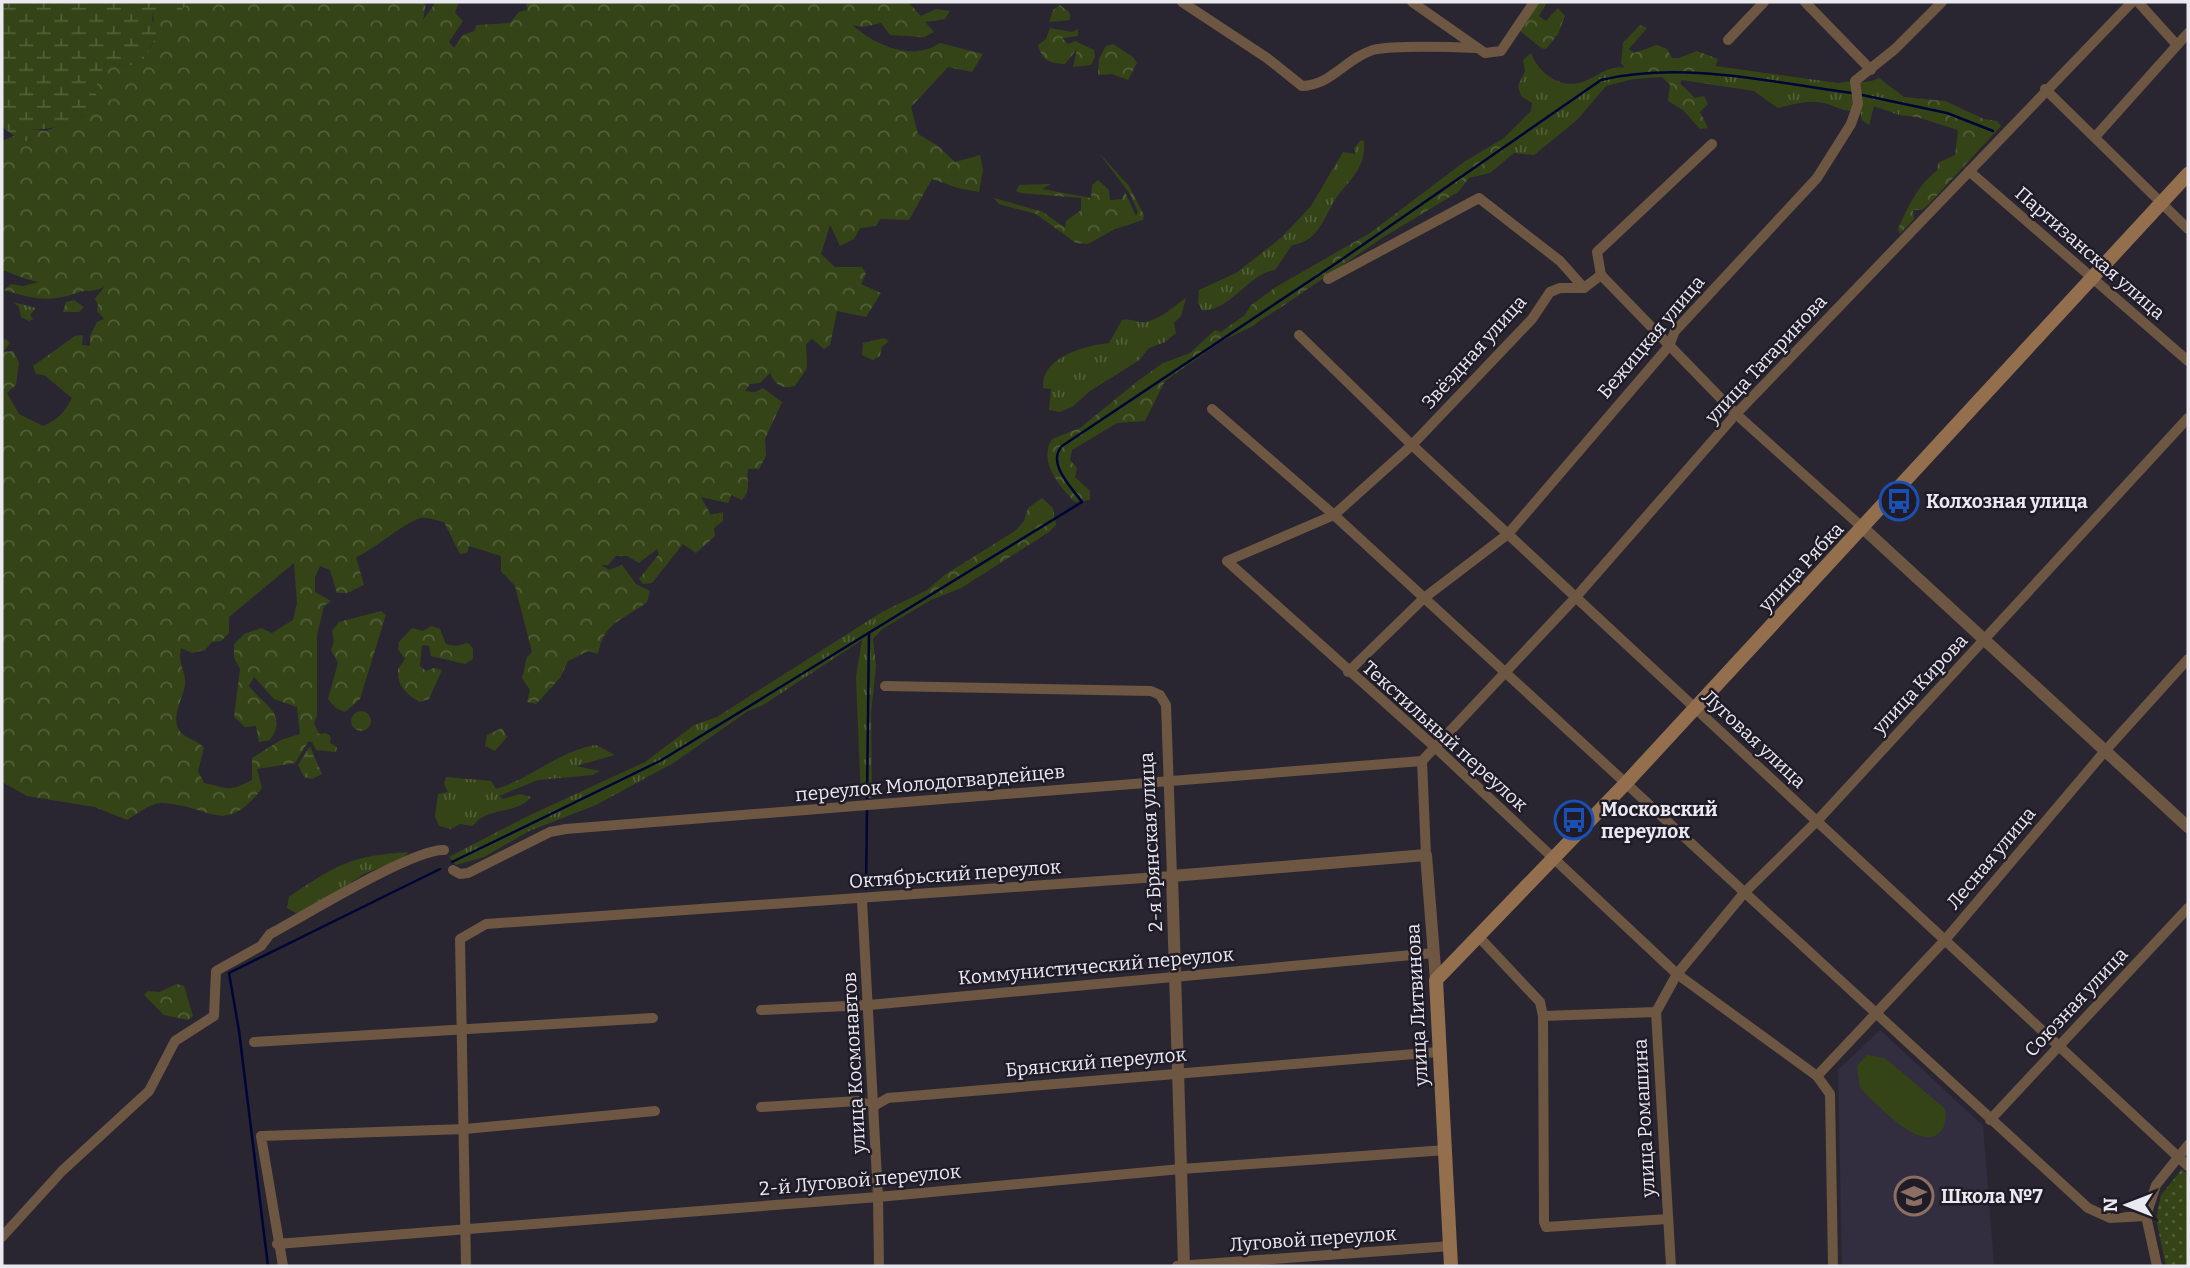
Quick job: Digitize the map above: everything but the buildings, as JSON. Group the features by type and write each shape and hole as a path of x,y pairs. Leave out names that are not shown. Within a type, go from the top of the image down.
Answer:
{"main road":[{"name":"улица Рябка","path":"1436,980 1696,708 2188,174"},
{"name":"улица Литвинова","path":"1436,980 1451,1266"}],"street":[{"path":"1182,2 1267,58 1301,86 1329,79 1363,55 1378,49 1477,48"},
{"path":"1412,2 1485,53 1501,51 1534,2"},
{"path":"1728,40 1764,2"},
{"path":"1805,2 1871,70"},
{"name":"Бежицкая улица","path":"1348,672 1424,598 1508,534 1669,346 1675,331 1817,178 1851,124 1858,104 1855,81 1871,70 1942,2"},
{"name":"улица Татаринова","path":"1436,748 1576,597 1737,414 2045,89 2132,2"},
{"path":"2138,2 2176,44"},
{"path":"2095,136 2188,33"},
{"path":"2045,89 2188,229"},
{"path":"1712,144 1597,252 1601,275 1737,414 2188,827"},
{"name":"Партизанская улица","path":"1969,171 2188,361"},
{"path":"1328,279 1479,198 1560,261 1584,288 1601,275"},
{"name":"Звёздная улица","path":"1227,561 1334,515 1412,445 1532,319 1550,292 1560,288 1584,288"},
{"name":"Луговая улица","path":"1299,335 1412,445 2188,1166"},
{"path":"1212,409 1334,515 2088,1208 2110,1218 2146,1216"},
{"name":"улица Кирова","path":"1677,974 1744,893 1817,821 2188,418"},
{"name":"Текстильный переулок","path":"1227,561 1436,748 1677,974 1817,1076"},
{"name":"Лесная улица","path":"1817,1076 1945,940 2105,751 2188,659"},
{"name":"2-я Брянская улица","path":"884,687 1151,691 1160,695 1166,705 1177,975 1184,1266"},
{"path":"1422,761 1436,748"},
{"name":"переулок Молодогвардейцев","path":"453,870 460,874 468,873 550,832 566,829 1422,761"},
{"name":"улица Литвинова","path":"1422,761 1436,980"},
{"path":"2,1237 62,1171 149,1091 175,1041 214,1016 216,971 261,946 270,934 404,862 430,851 444,850"},
{"name":"Октябрьский переулок","path":"460,1028 460,939 486,924 862,900 1426,855"},
{"name":"улица Космонавтов","path":"862,900 874,1105 879,1266"},
{"name":"Союзная улица","path":"1990,1120 2188,908"},
{"path":"1478,936 1541,1002 1546,1227 1668,1219"},
{"name":"Коммунистический переулок","path":"761,1010 869,1005 1434,953"},
{"name":"улица Ромашина","path":"1671,1266 1656,1012 1677,974"},
{"path":"1543,1016 1656,1012"},
{"path":"254,1042 653,1018"},
{"path":"460,1028 465,1129 466,1266"},
{"name":"Брянский переулок","path":"761,1107 858,1101 874,1105 888,1098 1438,1052"},
{"path":"1817,1076 1830,1094 1833,1266"},
{"path":"283,1266 277,1244 261,1136 465,1129 655,1111"},
{"path":"2157,1266 2146,1216 2156,1185 2188,1145"},
{"name":"2-й Луговой переулок","path":"277,1244 878,1197 1181,1169 1446,1150"},
{"name":"Луговой переулок","path":"1177,1266 1451,1246"}],"shaded area":[{"name":"Школа №7","path":"1880,1030 1983,1126 1994,1266 1842,1266 1838,1070"}],"green space":[{"path":"2,2 189,4 172,16 165,9 153,11 152,20 158,30 148,53 144,53 144,62 127,66 106,62 94,91 98,98 87,112 60,126 32,129 34,139 23,142 2,127"},
{"path":"188,2 426,2 423,20 436,2 459,2 455,13 463,21 449,42 454,48 463,35 474,31 477,25 510,23 519,12 527,10 526,2 908,2 921,16 936,9 950,11 945,19 925,22 934,32 924,37 890,35 881,23 864,27 852,25 872,39 894,49 918,51 940,43 983,54 972,72 948,67 911,107 918,134 938,146 955,162 980,155 983,170 979,192 932,179 909,220 880,219 876,226 860,228 854,239 840,246 830,225 821,254 835,267 862,267 866,274 861,284 881,293 866,317 837,311 830,345 824,349 812,339 806,344 807,368 795,386 779,385 770,373 760,383 750,384 745,391 755,392 763,388 782,402 765,439 766,456 759,469 748,469 748,489 745,496 742,500 731,495 728,503 701,497 711,515 723,512 723,521 714,528 715,536 696,553 683,544 652,583 643,584 639,579 659,554 657,549 639,563 627,556 616,556 608,565 601,565 609,570 622,565 636,584 650,591 647,602 610,628 598,654 588,651 568,661 560,678 536,704 527,702 530,690 522,678 527,657 532,652 515,586 501,571 501,556 469,546 467,553 460,554 444,522 421,518 356,557 364,585 347,593 337,593 330,570 320,566 315,577 315,592 331,601 324,606 317,635 317,716 314,723 319,734 326,733 331,737 330,743 337,747 336,752 316,750 312,742 308,742 295,763 257,769 262,788 237,812 216,815 161,803 148,807 127,820 95,807 27,796 2,782 2,341 6,339 10,343 3,352 13,351 19,362 16,385 7,393 19,414 43,426 49,423 60,415 72,398 44,375 36,374 33,366 75,336 83,335 82,345 90,346 90,336 97,322 104,319 97,311 95,299 104,287 50,299 4,290 11,284 23,286 39,282 2,270 2,141 16,135 23,142 34,139 31,129 46,131 83,116 106,62 127,66 144,52 148,53 155,38 153,11 189,4","holes":["294,563 297,603 293,620 272,633 261,628 244,634 234,644 234,658 240,669 234,717 245,727 256,726 259,742 270,740 275,731 277,723 272,710 249,686 254,677 274,699 297,707 300,734 281,740 252,758 252,780 232,788 204,783 198,771 204,748 183,734 176,723 185,685 180,659 181,648 192,653 205,650 212,642 221,641 229,633 229,617"]},
{"path":"1531,2 1547,2 1539,16 1546,21 1558,8 1565,16 1558,34 1546,49 1519,30"},
{"path":"1060,5 1070,13 1070,20 1049,22 1053,10"},
{"path":"1640,25 1647,28 1629,49 1634,53 1657,45 1667,49 1672,58 1697,51 1718,59 1714,71 1721,86 1682,80 1680,83 1695,98 1704,96 1708,104 1700,112 1708,128 1700,129 1683,110 1668,101 1670,85 1662,77 1633,79 1621,63 1623,43"},
{"path":"1050,28 1072,32 1078,29 1078,36 1062,38 1068,44 1075,41 1094,50 1095,57 1091,65 1073,67 1077,49 1065,64 1051,62 1045,58 1038,45 1046,39"},
{"path":"1113,44 1133,57 1137,63 1128,80 1112,74 1098,75 1099,59 1106,46"},
{"path":"1531,53 1545,73 1560,82 1568,84 1585,81 1610,69 1621,67 1627,68 1633,79 1606,86 1577,120 1534,155 1514,153 1504,138 1531,111 1532,103 1521,96 1518,86 1525,71 1523,60"},
{"path":"1715,66 1838,83 1868,82 1879,78 1904,97 1899,115 1874,106 1869,125 1862,120 1860,110 1849,111 1823,103 1807,102 1778,108 1754,91 1721,86 1714,71"},
{"path":"1904,97 1945,101 1984,119 1997,121 2001,126 1928,205 1922,210 1913,210 1914,219 1900,234 1898,229 1919,190 1937,171 1938,163 1955,155 1958,130 1917,117 1899,115"},
{"path":"1504,138 1514,153 1490,173 1469,178 1458,192 1382,238 1262,319 1245,315 1251,305 1276,287 1370,233 1464,162"},
{"path":"1361,140 1364,141 1364,149 1361,164 1316,232 1302,242 1292,245 1275,270 1256,278 1220,306 1202,310 1198,303 1199,290 1236,273 1282,237 1311,206 1343,152 1355,154 1354,148"},
{"path":"1099,153 1129,186 1144,215 1143,220 1115,229 1088,244 1076,243 1036,214 999,204 994,198 1043,212 1065,228 1066,221 1081,210 1081,198 1021,193 1016,191 1019,185 1051,184 1042,189 1091,198 1092,185 1098,180 1109,190 1110,200 1122,199 1125,192 1136,216 1138,212 1130,194"},
{"path":"1186,298 1181,316 1174,323 1176,333 1165,342 1149,348 1138,361 1090,391 1072,407 1060,412 1049,410 1051,389 1043,388 1044,377 1056,361 1077,350 1109,343 1122,320 1151,320"},
{"path":"74,300 84,307 79,312 63,312 66,302"},
{"path":"13,302 36,308 30,315 33,319 29,321 21,317 19,307"},
{"path":"1245,315 1262,319 1222,341 1221,332"},
{"path":"1215,330 1221,332 1222,341 1165,381 1145,421 1117,423 1072,450 1070,460 1077,468 1075,477 1090,491 1090,500 1075,502 1052,473 1047,456 1052,439 1080,428 1139,380 1163,363 1190,353"},
{"path":"884,338 889,341 882,347 880,356 873,360 862,355 863,343"},
{"path":"1042,498 1053,508 1056,525 1049,532 961,588 931,600 927,590 946,574 1015,531 1024,521 1028,508"},
{"path":"927,590 931,600 882,629 873,639 876,666 871,713 872,798 861,798 856,677 862,640 763,705 748,711 675,762 596,805 529,831 484,857 456,865 449,857 528,816 645,762 694,725 717,717 882,612"},
{"path":"381,611 386,615 360,699 345,712 336,708 328,699 338,663 331,650 334,641 332,631 339,622"},
{"path":"431,626 440,629 446,644 456,646 468,643 473,648 473,659 465,664 431,656 429,646 422,645 420,666 426,671 434,668 442,670 429,699 420,702 407,693 399,680 398,669 405,659 398,649 399,642 412,628 423,631"},
{"path":"361,711 368,714 371,721 368,728 361,731 354,728 351,721 354,714"},
{"path":"502,728 507,737 495,751 485,746 487,735"},
{"path":"596,745 615,755 576,766 600,771 593,775 538,780 499,796 503,799 520,794 531,797 525,803 486,816 473,826 460,824 451,829 439,826 435,816 438,794 448,792 444,784 446,777 491,781 496,789 569,753"},
{"path":"310,746 322,774 312,779 304,777 298,765"},
{"path":"409,852 403,858 364,874 307,910 296,913 287,908 289,897 333,869 358,859"},
{"path":"177,984 184,986 193,1016 188,1020 164,1015 144,995 148,991 159,992"},
{"path":"1867,1055 1885,1058 1944,1108 1945,1121 1939,1133 1930,1137 1909,1131 1860,1088 1857,1066"},
{"path":"2182,1169 2188,1174 2188,1265 2166,1266 2156,1219 2161,1195"}],"waterway":[{"path":"452,862 660,761 1082,502 1067,483 1059,467 1057,460 1062,446 1338,262 1601,80 1663,72 1695,73 1852,93"},
{"path":"1862,95 1947,113 1993,131"},
{"path":"867,798 869,633"},
{"path":"866,889 867,809"},
{"path":"268,1266 239,1031 229,973 440,869"}],"place":[{"name":"Колхозная улица","path":"1899,501"},
{"name":"Московский переулок","path":"1574,820"},
{"name":"Школа №7","path":"1914,1196"}]}
